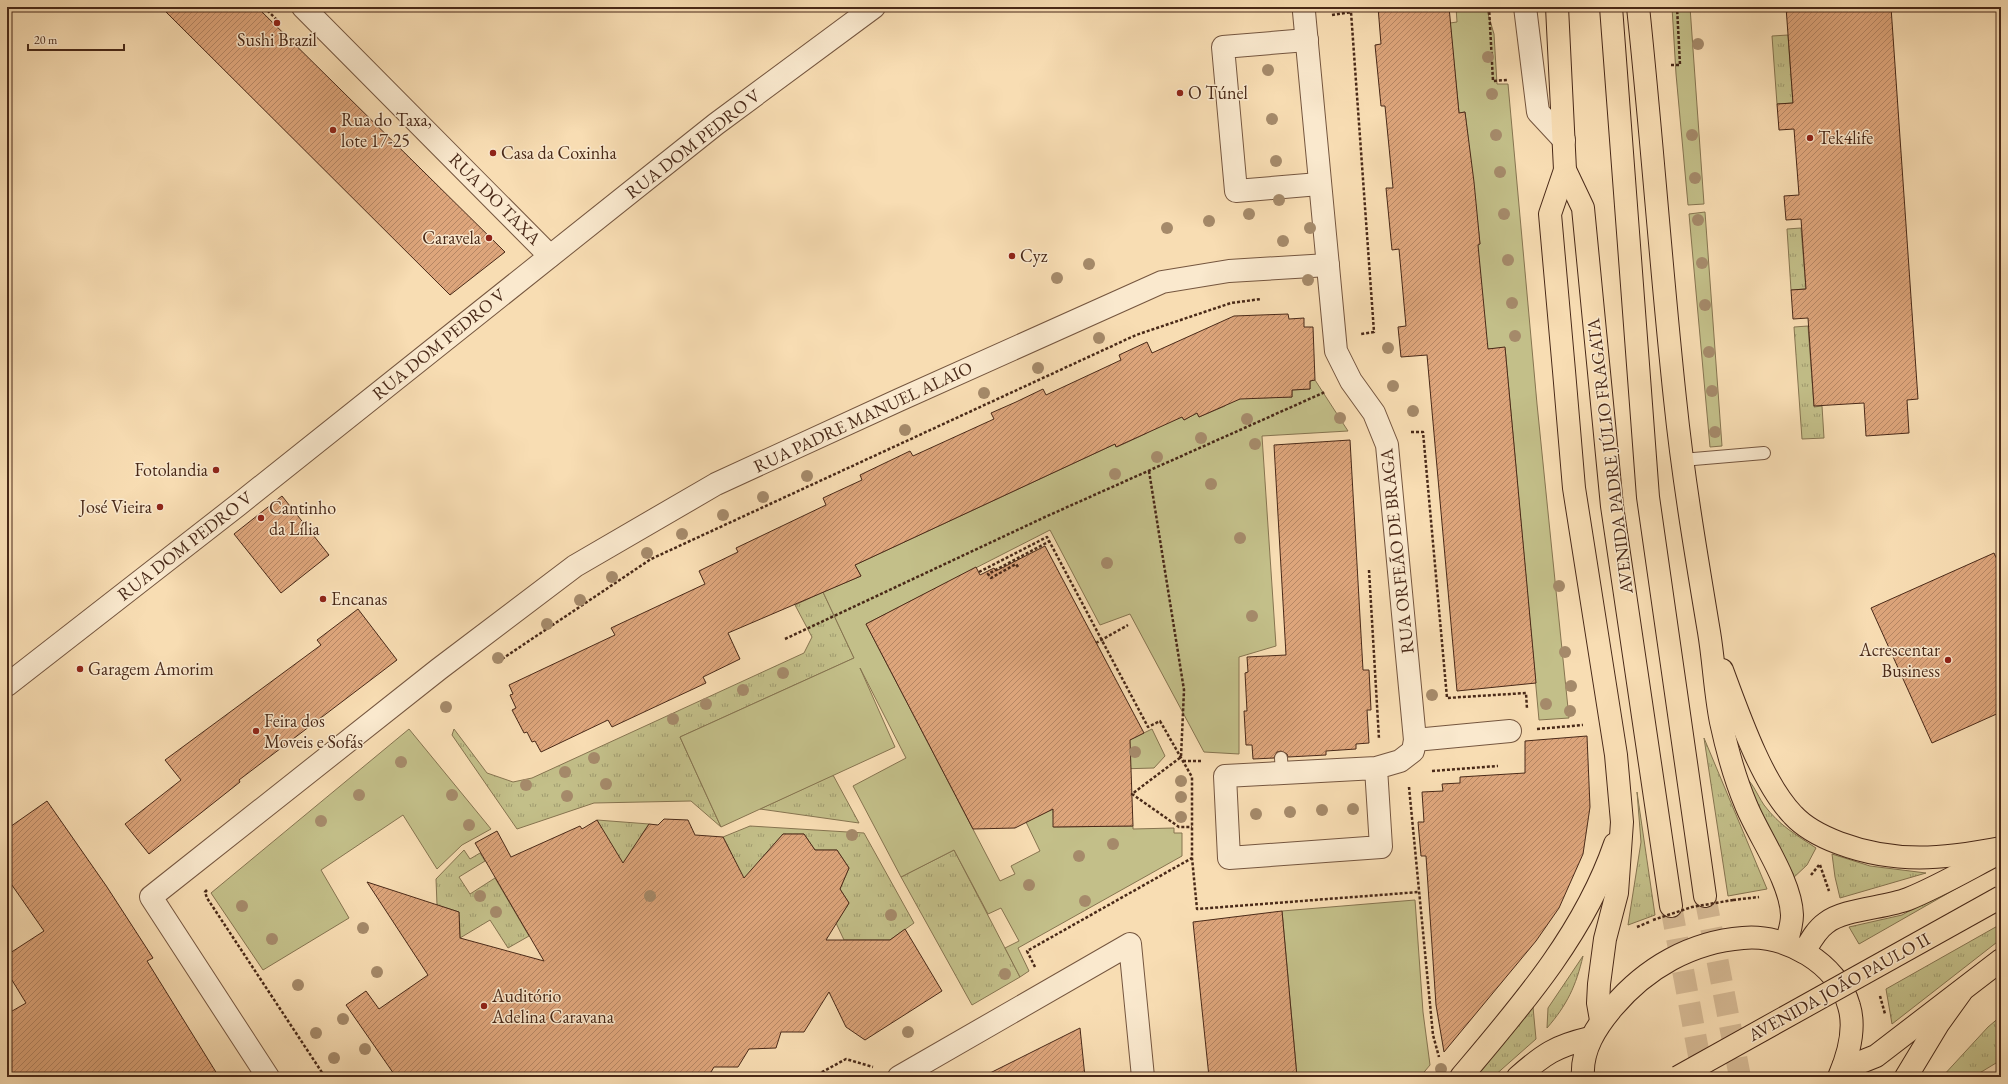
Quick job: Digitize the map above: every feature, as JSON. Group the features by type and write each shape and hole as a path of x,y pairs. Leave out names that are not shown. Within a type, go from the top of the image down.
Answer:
{"main road":[{"name":"AVENIDA PADRE JÚLIO FRAGATA","path":"1557,7 1565,170 1583,208 1612,506 1671,906"},
{"name":"AVENIDA PADRE JÚLIO FRAGATA","path":"1611,7 1648,497 1705,896"},
{"path":"1638,7 1682,460 1695,554 1710,635 1716,693 1731,760 1746,805 1788,890 1792,913 1791,929 1795,948"},
{"path":"1565,170 1550,214 1562,355 1574,488 1616,755 1622,822 1617,893 1605,939 1599,984 1596,1029 1582,1065 1583,1077"},
{"path":"1710,635 1735,704 1764,770 1776,793 1793,815 1813,831 1862,852 1895,858 1931,859 2001,848"},
{"path":"1461,1077 1546,974 1569,938 1598,887 1622,822"},
{"path":"1795,948 1813,936 1825,923 1837,916 1907,899 1948,880 2001,852"},
{"name":"AVENIDA JOÃO PAULO II","path":"1678,1077 2001,897"},
{"path":"1518,1077 1543,1055 1596,1029 1629,988 1655,967 1684,953 1713,943 1744,938 1795,948 1827,969 1849,1006 1851,1027 1847,1058 1841,1071"},
{"path":"1841,1071 1876,1056 1896,1038 1961,992 2001,960"},
{"path":"1906,1077 1938,1024 1961,992"}],"street":[{"name":"RUA DO TAXA","path":"303,7 550,256"},
{"name":"RUA DOM PEDRO V","path":"7,685 232,510 716,124 874,7"},
{"path":"1525,7 1538,112 1564,140"},
{"name":"RUA ORFEÃO DE BRAGA","path":"1304,12 1319,184 1336,351 1351,381 1374,413 1387,445 1415,740"},
{"path":"1307,40 1223,47 1236,191 1319,184"},
{"name":"RUA PADRE MANUEL ALAIO","path":"268,1077 151,897 439,669 582,562 716,484 899,400 1162,282 1229,271 1328,265"},
{"path":"1376,768 1381,848 1229,858 1225,776 1282,765 1376,768 1400,761 1413,751 1415,740 1520,731"},
{"path":"899,1077 928,1069 1130,944 1143,1077"}],"lane":[{"path":"1682,460 1764,453"}],"path":[{"path":"1489,7 1493,80 1508,80 1507,72"},
{"path":"1330,15 1351,12 1374,332 1356,335"},
{"path":"496,663 651,559 1136,335 1231,303 1268,298"},
{"path":"785,639 1149,471 1328,391 1325,386"},
{"path":"1410,432 1423,432 1447,698 1526,693 1528,715"},
{"path":"1149,471 1184,690 1181,757"},
{"path":"979,572 1047,537 1050,541 1148,727 1160,722 1192,777 1192,858 1197,909 1419,892"},
{"path":"1018,567 1016,564 991,578 988,574 1050,541"},
{"path":"1368,565 1379,740 1374,744"},
{"path":"1096,643 1128,625"},
{"path":"1520,731 1583,725"},
{"path":"1181,757 1132,794 1179,827 1193,827"},
{"path":"1429,771 1498,766"},
{"path":"1413,782 1409,787 1433,1034 1438,1057"},
{"path":"1037,971 1027,951 1192,858"},
{"path":"1819,865 1832,898"},
{"path":"211,886 205,892 206,898 325,1077"},
{"path":"1634,928 1692,907 1733,900 1764,897"},
{"path":"1879,993 1887,1022"}],"green space":[{"path":"1456,7 1486,7 1494,34 1497,84 1508,84 1537,404 1569,718 1539,720 1505,348 1482,349 1472,245 1480,244 1465,112 1459,113 1450,23 1457,22"},
{"path":"1672,7 1690,7 1704,204 1688,205 1676,74"},
{"path":"1788,35 1793,103 1777,104 1772,36"},
{"path":"1705,212 1722,446 1710,447 1689,214"},
{"path":"1801,228 1806,289 1791,290 1787,229"},
{"path":"1808,326 1814,407 1822,406 1824,438 1802,439 1794,327"},
{"path":"1315,380 1348,431 1262,436 1276,646 1239,657 1239,754 1204,752 1130,614 1100,625 1050,530 866,624 1000,881 1015,874 1011,866 1040,851 1026,822 1053,809 1054,827 1133,826 1133,829 1174,828 1174,833 1182,833 1182,856 1018,948 1029,971 1020,977 1005,948 1019,941 1001,908 988,914 954,850 901,877 853,786 906,758 860,668 895,747 721,827 680,737 854,658 823,592 861,576 855,565 1115,444 1117,447 1145,434 1179,413 1184,420 1197,413 1199,417 1225,406 1235,395 1256,398 1292,397 1292,390 1310,389 1310,381"},
{"path":"823,592 854,658 680,737 721,827 691,801 594,803 517,829 452,735 454,729 487,773 513,782 532,778 804,653 812,637 795,605"},
{"path":"409,729 491,829 462,845 437,869 403,815 321,870 349,918 263,970 211,893"},
{"path":"1152,729 1165,756 1154,768 1119,769 1109,750"},
{"path":"1704,738 1767,889 1728,896"},
{"path":"1741,773 1749,780 1764,805 1776,819 1816,848 1807,865 1791,880"},
{"path":"833,775 859,823 760,809"},
{"path":"1637,792 1655,915 1628,925 1641,842"},
{"path":"597,820 649,824 641,836 650,836 659,957"},
{"path":"750,826 864,833 914,923 890,940 844,940 836,923 849,903 840,889 849,868 837,850 815,850 804,834 783,834 769,850 778,868 729,890 731,853 723,837"},
{"path":"464,850 470,859 480,853 485,861 459,877 470,894 495,878 529,936 508,948 490,920 460,938 459,912 437,905 436,879"},
{"path":"954,850 1020,977 972,1005 901,877"},
{"path":"1832,854 1870,866 1926,873 1840,898"},
{"path":"2001,863 1859,944 1849,927 1902,915 1972,876"},
{"path":"1415,900 1423,1012 1430,1065 1420,1077 1297,1077 1282,911"},
{"path":"2001,924 2001,939 1892,1024 1886,989"},
{"path":"1583,956 1570,995 1547,1028 1548,1008"},
{"path":"1533,1007 1536,1039 1493,1077 1475,1077"},
{"path":"2001,1016 2001,1060 1973,1077 1942,1077 1988,1027"}],"building":[{"name":"Rua do Taxa, lote 17-25","path":"161,7 257,7 505,252 450,295"},
{"path":"1378,7 1449,7 1459,113 1465,112 1474,182 1480,244 1478,245 1488,349 1505,347 1536,683 1457,691 1427,355 1401,357 1398,327 1406,326 1399,249 1392,250 1386,188 1393,188 1385,106 1381,106 1375,45 1381,44"},
{"path":"1786,7 1891,7 1918,399 1907,400 1909,433 1866,436 1864,403 1814,406 1808,318 1793,319 1791,290 1806,289 1801,219 1786,220 1784,196 1799,195 1794,129 1779,130 1777,104 1793,103"},
{"path":"1288,314 1289,319 1304,318 1304,327 1313,327 1315,380 1310,381 1310,389 1292,390 1292,397 1240,399 1199,417 1197,413 1184,420 1182,417 1116,447 1115,444 855,565 861,576 728,633 740,659 703,677 706,683 612,727 608,720 541,752 535,741 532,742 527,732 524,733 512,710 516,708 510,695 513,694 509,685 615,635 611,628 705,584 699,571 738,552 736,548 826,505 823,498 862,480 860,475 910,451 913,456 994,419 991,413 1043,389 1046,395 1121,360 1119,355 1147,342 1152,353 1234,316"},
{"path":"1350,440 1363,670 1369,670 1371,710 1367,710 1369,743 1356,744 1356,749 1326,751 1326,755 1288,757 1287,754 1281,751 1277,752 1274,758 1253,759 1252,745 1246,745 1244,711 1247,711 1245,673 1248,672 1247,657 1286,655 1274,445"},
{"path":"282,496 329,555 281,593 234,534"},
{"path":"1045,546 1144,733 1130,740 1133,826 1053,827 1053,809 1015,828 973,829 866,624 976,567 980,575 994,568 996,571"},
{"name":"Acrescentar Business","path":"1994,553 2001,568 2001,712 1932,743 1871,608"},
{"path":"358,609 397,660 239,780 240,782 149,854 125,824 181,780 165,760 321,645 317,640"},
{"path":"1587,736 1590,807 1583,854 1559,908 1536,941 1444,1052 1436,1005 1426,856 1421,856 1418,822 1424,822 1422,792 1443,791 1442,784 1460,783 1460,777 1525,773 1525,741"},
{"path":"47,801 107,887 153,958 147,961 219,1077 7,1077 7,1014 26,1003 7,972 7,955 44,931 7,878 7,829"},
{"path":"664,819 688,820 695,835 723,837 744,878 783,834 804,834 815,850 837,850 849,868 840,889 849,903 826,940 890,940 905,929 942,991 865,1040 846,1027 829,992 804,1032 781,1032 776,1048 749,1049 738,1067 714,1067 708,1077 396,1077 346,1005 366,991 379,1009 428,975 367,882 459,912 460,938 544,961 475,843 497,831 511,857 580,826 582,829 597,820 623,863 649,824 658,825"},
{"path":"1282,911 1297,1077 1209,1077 1193,922"},
{"path":"1080,1028 1085,1077 982,1077"}],"tunnel":[{"path":"1705,896 1740,1077"},
{"path":"1671,906 1703,1077"}],"place":[{"name":"Sushi Brazil","path":"277,23"},
{"name":"O Túnel","path":"1180,93"},
{"name":"Rua do Taxa, lote 17-25","path":"333,130"},
{"name":"Tek4life","path":"1810,138"},
{"name":"Casa da Coxinha","path":"493,153"},
{"name":"Caravela","path":"489,238"},
{"name":"Cyz","path":"1012,256"},
{"name":"Fotolandia","path":"216,470"},
{"name":"José Vieira","path":"160,507"},
{"name":"Cantinho da Lília","path":"261,518"},
{"name":"Encanas","path":"323,599"},
{"name":"Acrescentar Business","path":"1948,660"},
{"name":"Garagem Amorim","path":"80,669"},
{"name":"Feira dos Moveis e Sofás","path":"256,731"},
{"name":"Auditório Adelina Caravana","path":"484,1006"}]}
